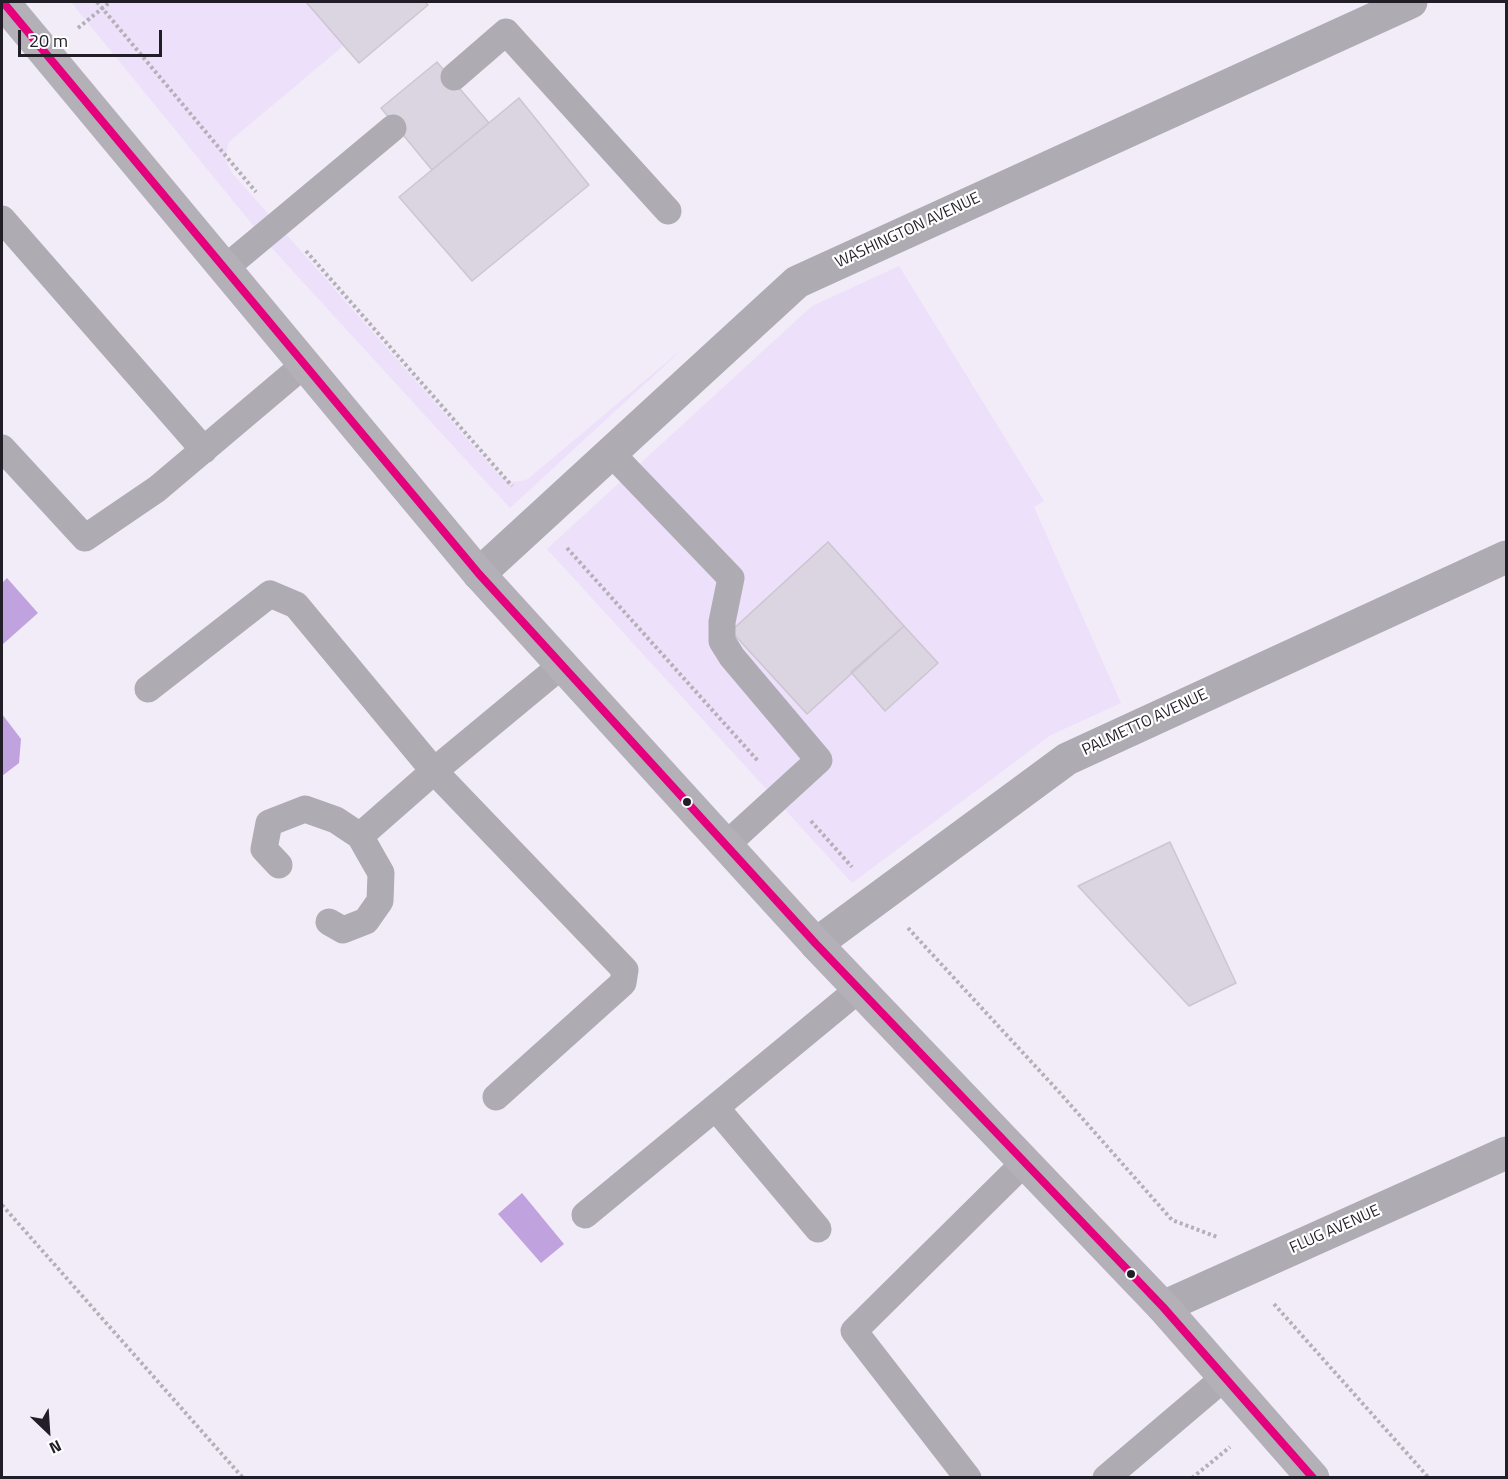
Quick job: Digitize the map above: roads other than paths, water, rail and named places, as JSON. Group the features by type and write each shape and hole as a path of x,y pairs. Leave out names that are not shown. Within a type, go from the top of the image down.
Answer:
{"main road":[{"path":"3,2 479,574 816,944 1163,1307 1313,1478"}],"street":[{"name":"WASHINGTON AVENUE","path":"479,574 797,282 1411,2"},
{"name":"PALMETTO AVENUE","path":"816,944 1067,759 1506,557"},
{"name":"FLUG AVENUE","path":"1163,1307 1506,1153"}],"lane":[{"path":"454,77 506,32 668,211"},
{"path":"224,269 393,128"},
{"path":"2,219 204,450"},
{"path":"2,448 85,538 157,489 304,364"},
{"path":"611,453 731,578 722,622 722,641 732,657 819,760 726,844"},
{"path":"148,689 270,594 296,605 434,771 625,970 623,983 496,1097"},
{"path":"360,836 562,665"},
{"path":"279,864 264,849 269,823 305,809 336,820 360,836 381,873 380,901 366,921 343,930 329,922"},
{"path":"585,1215 859,989"},
{"path":"716,1108 818,1229"},
{"path":"968,1478 854,1330 1025,1162"},
{"path":"1106,1478 1225,1377"}]}
